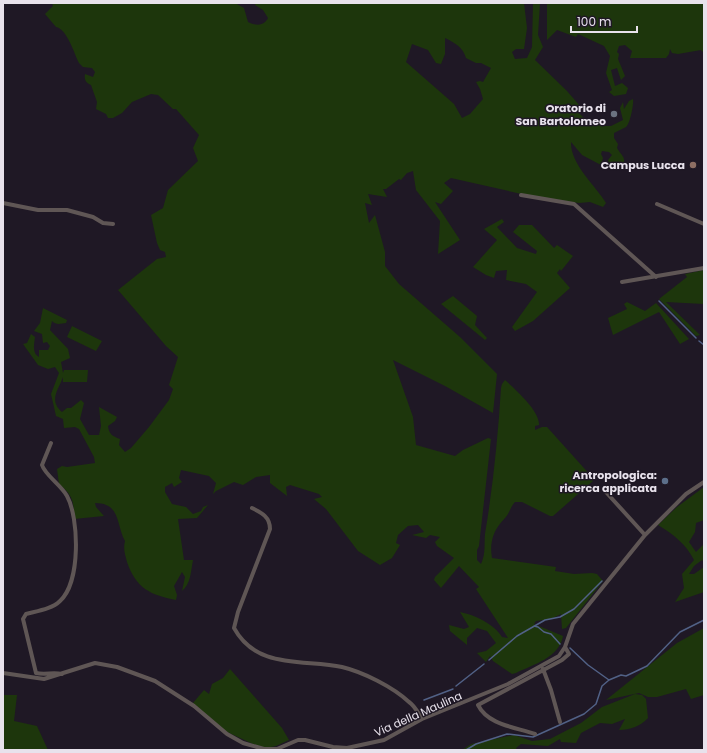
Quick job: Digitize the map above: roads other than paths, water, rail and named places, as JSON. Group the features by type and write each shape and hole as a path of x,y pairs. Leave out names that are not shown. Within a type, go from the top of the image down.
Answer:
{"street":[{"path":"521,195 574,204 656,277"},
{"path":"3,203 38,210 67,210 93,217 103,223 113,224"},
{"path":"657,204 704,224"},
{"path":"622,282 704,268"},
{"path":"51,443 42,465 68,500 76,539 75,564 69,588 61,600 51,606 26,614 23,619 36,674 44,675 54,672 62,674"},
{"name":"Via della Maulina","path":"3,673 44,679 76,668 95,664 129,670 156,681 194,706 227,734 242,743 264,749 277,749 298,740 305,740 343,748 370,744 384,740 422,719 484,695 542,668 559,656 565,647 573,624 645,535 661,517 686,494 704,482"},
{"path":"605,491 645,535"},
{"path":"252,508 266,516 270,524 270,529 238,612 234,628 237,633 254,650 270,659 341,667 364,674 410,702 422,719"},
{"path":"535,734 489,719 482,713 478,705 569,654 565,647"},
{"path":"542,668 551,690 560,722"}],"waterway":[{"path":"659,301 696,338"},
{"path":"699,341 704,345"},
{"path":"489,660 517,636 545,620 560,617 574,609 602,581"},
{"path":"466,750 476,744 507,734 533,737 584,714 596,704 602,686 609,680 621,675 626,676 647,666 680,632 704,620"},
{"path":"534,626 551,634 560,644"},
{"path":"570,648 588,665 609,680"},
{"path":"456,686 484,664"},
{"path":"424,700 453,689"}],"place":[{"name":"Oratorio di San Bartolomeo","path":"614,114"},
{"name":"Campus Lucca","path":"693,165"},
{"name":"Antropologica: ricerca applicata","path":"665,481"}]}
